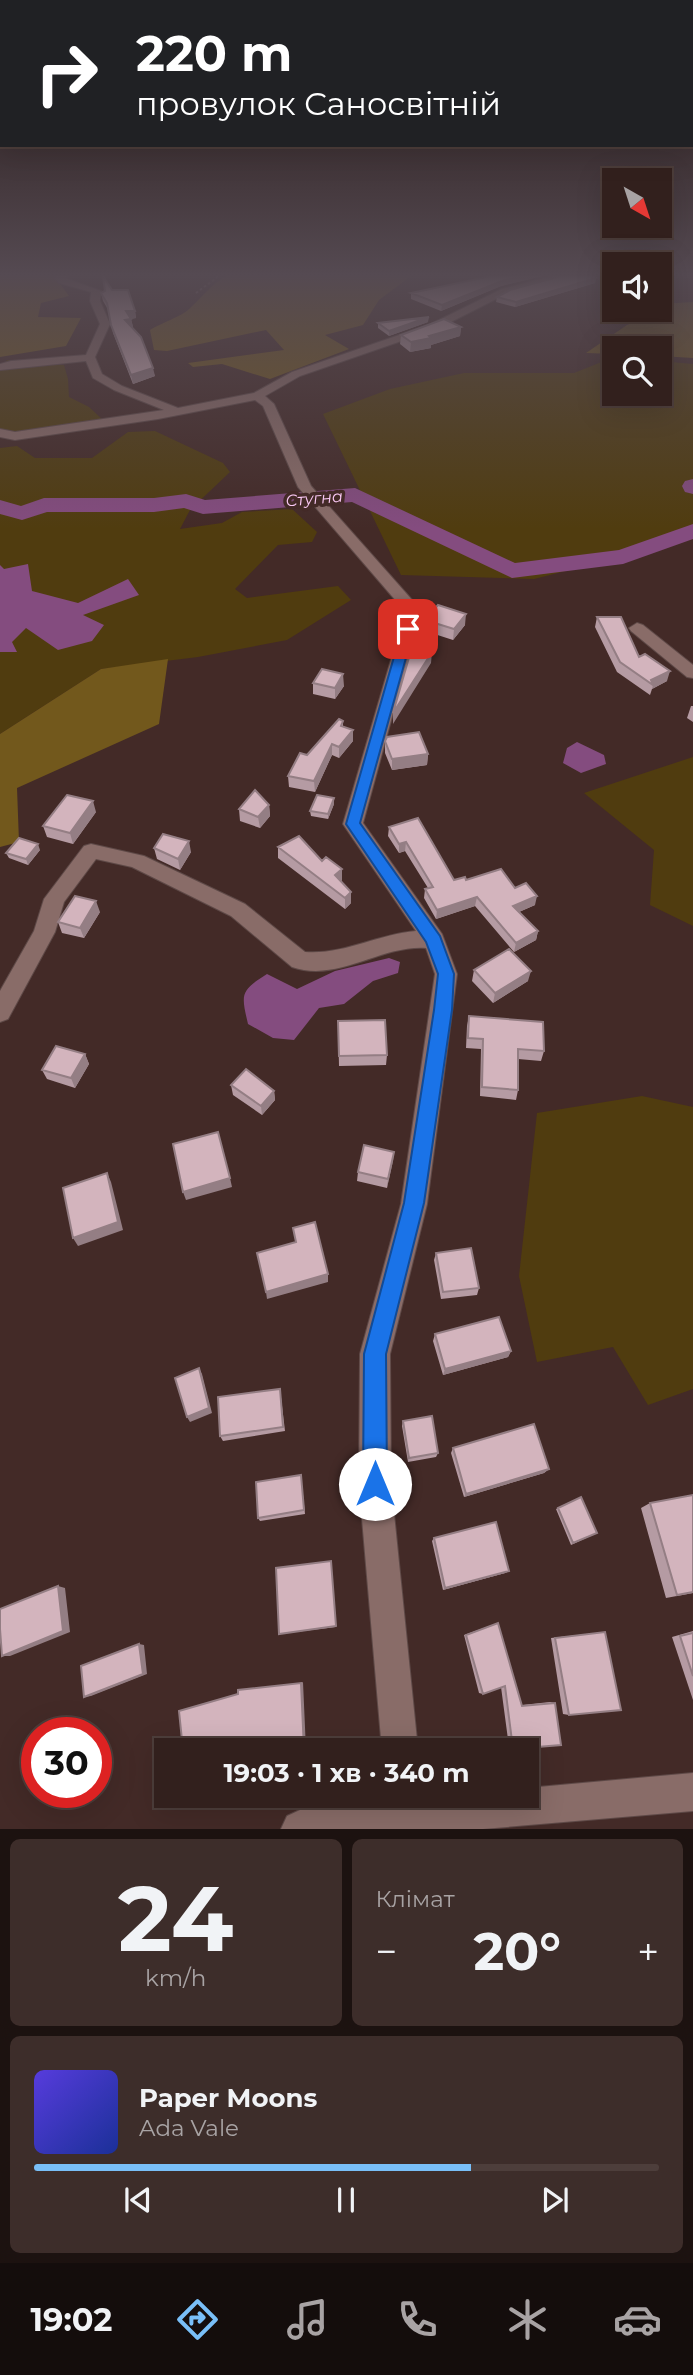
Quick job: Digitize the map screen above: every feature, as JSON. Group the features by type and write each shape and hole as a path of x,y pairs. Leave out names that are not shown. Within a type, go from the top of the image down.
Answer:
{"street":[{"path":"0,367 40,362 60,363 83,358"},
{"path":"90,358 97,376 118,388 176,411"},
{"path":"0,433 15,436 257,396 296,374 341,358"},
{"path":"257,396 268,404 305,487 405,601 408,629 353,824 434,940 446,974 414,1203 375,1354 375,1484 399,1738"},
{"path":"637,628 693,673"},
{"path":"0,1012 44,932 54,899 91,850 137,861 238,910 300,961 328,961 394,941 420,938 434,940"},
{"path":"539,1799 693,1791"},
{"path":"324,1828 398,1808"}],"shaded area":[{"path":"222,358 324,358 270,379 222,364 193,367 188,363"},
{"path":"7,360 64,365 69,397 89,407 103,420 17,433 0,431 0,369"},
{"path":"602,362 602,406 672,406 672,362 693,364 693,539 534,579 401,575 323,414 390,389 464,373 574,373"},
{"path":"155,431 223,463 230,472 190,510 180,529 222,523 242,512 292,509 317,532 312,542 278,545 235,589 247,598 338,586 351,600 287,640 198,657 101,669 0,734 0,448 17,446 35,458 92,458 128,432"},
{"path":"28,564 32,591 78,603 128,579 139,595 83,615 104,625 92,641 58,650 26,628 12,642 17,652 0,652 0,565 4,569"},
{"path":"168,659 159,724 17,788 19,842 0,847 0,734 101,669"},
{"path":"577,742 604,755 606,764 581,773 563,763 567,748"},
{"path":"693,757 693,926 650,905 654,850 584,793"},
{"path":"389,958 400,962 398,973 373,981 344,1004 319,1008 294,1040 273,1038 248,1024 244,1006 245,994 247,989 267,974 297,989 335,971"},
{"path":"642,1096 693,1107 693,1389 648,1405 613,1347 537,1362 519,1276 537,1113"}],"building":[{"path":"124,358 149,358 153,368 131,375"},
{"path":"438,605 466,614 454,629 425,620"},
{"path":"597,617 621,617 639,657 645,654 670,671 651,680 653,685 620,662"},
{"path":"412,647 432,652 393,713"},
{"path":"322,669 343,674 335,688 313,683"},
{"path":"339,719 343,721 341,726 353,730 339,747 332,744 314,781 288,776 300,753 307,755"},
{"path":"419,732 428,754 392,759 385,741 387,737"},
{"path":"255,790 269,805 258,817 239,809"},
{"path":"67,795 93,801 70,833 43,826"},
{"path":"317,795 334,798 328,814 310,811"},
{"path":"418,818 454,880 465,877 466,880 501,869 515,888 526,883 537,896 513,906 538,931 516,943 477,897 437,910 425,889 433,887 406,842 399,844 389,827"},
{"path":"163,834 189,841 178,859 154,848"},
{"path":"299,836 322,861 326,857 342,869 335,875 351,892 345,898 278,847"},
{"path":"19,838 38,844 26,859 6,853"},
{"path":"75,896 96,901 80,928 58,922"},
{"path":"509,949 531,971 495,993 474,970"},
{"path":"469,1016 543,1022 544,1051 518,1049 518,1090 482,1087 483,1039 468,1038"},
{"path":"385,1020 387,1055 339,1056 338,1021"},
{"path":"56,1046 85,1054 71,1078 42,1070"},
{"path":"246,1069 274,1091 261,1106 231,1085"},
{"path":"218,1132 230,1178 183,1192 173,1144"},
{"path":"364,1145 394,1152 388,1179 358,1172"},
{"path":"107,1173 118,1222 73,1238 63,1188"},
{"path":"315,1222 328,1274 266,1292 257,1253 296,1242 293,1228"},
{"path":"471,1248 479,1288 443,1292 436,1253"},
{"path":"499,1317 511,1351 445,1369 435,1334"},
{"path":"199,1368 209,1408 187,1417 175,1378"},
{"path":"280,1389 283,1427 220,1436 218,1397"},
{"path":"432,1416 438,1453 409,1458 403,1421"},
{"path":"534,1424 549,1469 466,1494 453,1448"},
{"path":"301,1475 304,1510 258,1518 256,1482"},
{"path":"693,1495 693,1592 677,1595 650,1503"},
{"path":"581,1497 597,1533 573,1543 558,1508"},
{"path":"496,1522 509,1571 445,1588 434,1538"},
{"path":"331,1561 336,1626 279,1634 276,1568"},
{"path":"58,1586 63,1631 2,1656 0,1609"},
{"path":"498,1623 522,1706 555,1703 561,1745 539,1747 539,1738 512,1738 505,1686 483,1694 466,1635"},
{"path":"605,1632 621,1710 569,1715 555,1638"},
{"path":"693,1633 693,1676 680,1636"},
{"path":"139,1644 143,1674 84,1697 81,1666"},
{"path":"301,1683 303,1738 182,1738 179,1711 238,1694 238,1690"}],"waterway":[{"name":"Стугна","path":"0,507 22,513 44,505 154,505 186,501 203,507 355,495 512,571 623,557 693,531"}],"route":[{"path":"375,1484 375,1354 414,1203 446,974 434,940 353,824 408,629"}]}
